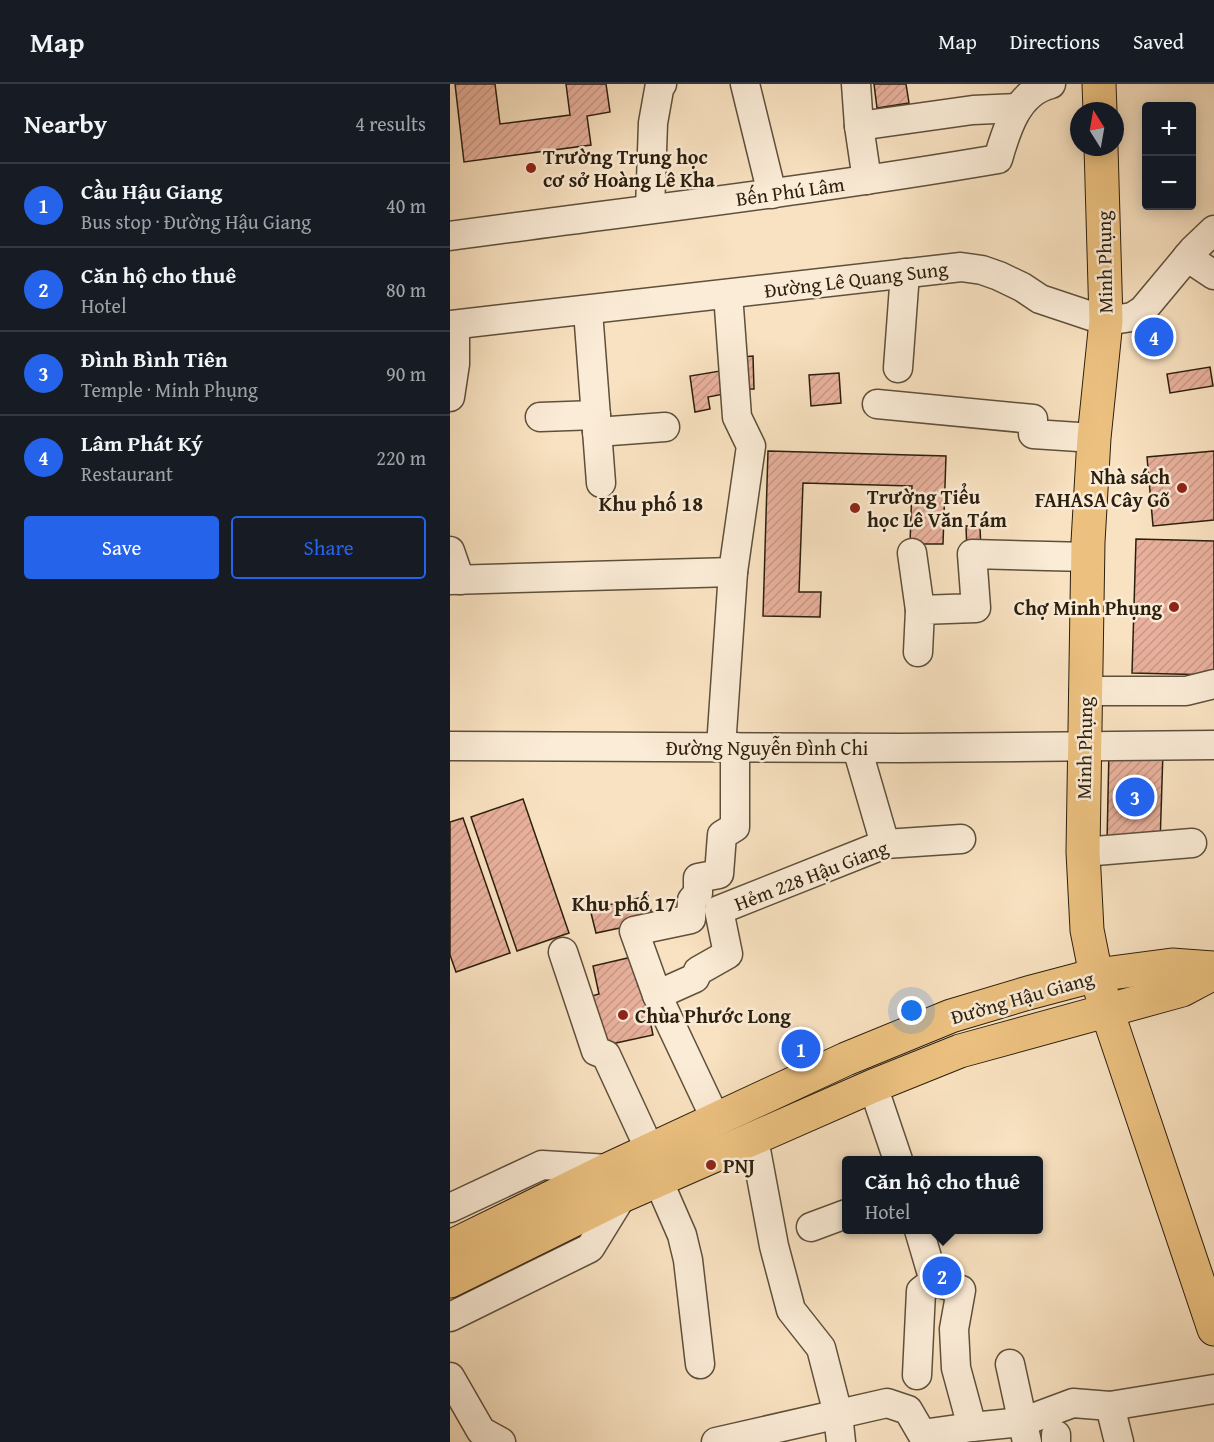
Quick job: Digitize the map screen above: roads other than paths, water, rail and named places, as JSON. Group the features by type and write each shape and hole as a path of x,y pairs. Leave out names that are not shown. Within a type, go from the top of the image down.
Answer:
{"main road":[{"path":"1099,84 1100,102"},
{"name":"Minh Phụng","path":"1101,156 1106,321 1094,438 1088,557 1083,746 1083,852 1087,930 1096,975 1107,1011 1214,1329"},
{"name":"Đường Hậu Giang","path":"654,1165 716,1120 846,1059 951,1016 1096,975 1172,965 1214,968"},
{"name":"Đường Hậu Giang","path":"534,1223 654,1165 754,1138 960,1051 1182,990 1214,973"},
{"path":"450,1247 534,1223"},
{"path":"450,1281 534,1223"}],"street":[{"path":"650,209 652,123 662,84"},
{"path":"745,84 772,194"},
{"path":"856,84 859,126 867,180"},
{"name":"Bến Phú Lâm","path":"450,236 772,194 998,159 1009,123 1018,108 1031,94 1051,84"},
{"path":"859,126 973,110 1018,108"},
{"path":"1106,321 1132,317 1143,310 1187,257 1214,230"},
{"path":"1187,257 1214,275"},
{"name":"Đường Lê Quang Sung","path":"452,325 961,267 982,270 1022,287 1040,299 1106,321"},
{"path":"898,368 905,273"},
{"path":"728,294 737,417 752,446 733,572 728,747"},
{"path":"588,311 601,483"},
{"path":"450,398 455,364 452,325"},
{"path":"877,404 1034,419 1033,434 1094,438"},
{"path":"540,417 665,427"},
{"path":"450,551 455,580 733,572"},
{"path":"912,553 920,610 918,652"},
{"path":"920,610 976,608 972,554 1088,557"},
{"path":"1084,691 1186,691 1214,684"},
{"name":"Đường Nguyễn Đình Chi","path":"450,746 857,748 1214,745"},
{"name":"Hẻm 228 Hậu Giang","path":"716,1120 657,995 634,931 691,919 693,900 698,893 698,878 719,874 722,835 735,827 728,747"},
{"path":"857,748 885,844"},
{"name":"Hẻm 228 Hậu Giang","path":"657,995 695,978 698,971 728,954 719,910 885,844 961,839"},
{"path":"1083,852 1191,843"},
{"path":"563,952 596,1051 606,1055 682,1235 688,1260 700,1364"},
{"path":"873,1086 896,1156"},
{"path":"754,1138 774,1246 791,1310 821,1348 838,1414 842,1442"},
{"name":"Đường Hậu Giang","path":"450,1209 542,1165 615,1182"},
{"path":"450,1317 590,1248 615,1182"},
{"path":"811,1227 842,1215"},
{"path":"920,1234 934,1281"},
{"path":"934,1281 961,1290 954,1329 956,1368 972,1427"},
{"path":"917,1375 921,1291 934,1281"},
{"path":"1010,1364 1025,1432"},
{"path":"887,1403 893,1389 917,1375 956,1368"},
{"path":"450,1377 481,1431 501,1442"},
{"path":"716,1442 887,1403 908,1410 922,1434 972,1427 1025,1432 1073,1403 1110,1406 1214,1389"},
{"path":"1110,1406 1119,1442"}],"place":[{"name":"Trường Trung học cơ sở Hoàng Lê Kha","path":"531,168"},
{"name":"Lâm Phát Ký","path":"1154,337"},
{"name":"Nhà sách FAHASA Cây Gõ","path":"1182,488"},
{"name":"Trường Tiểu học Lê Văn Tám","path":"855,508"},
{"name":"Chợ Minh Phụng","path":"1174,607"},
{"name":"Đình Bình Tiên","path":"1135,797"},
{"name":"Chùa Phước Long","path":"623,1015"},
{"name":"Cầu Hậu Giang","path":"801,1049"},
{"name":"PNJ","path":"711,1165"},
{"name":"Căn hộ cho thuê","path":"942,1276"}],"district":[{"name":"Khu phố 18","path":"651,503"},
{"name":"Khu phố 17","path":"624,903"}]}
